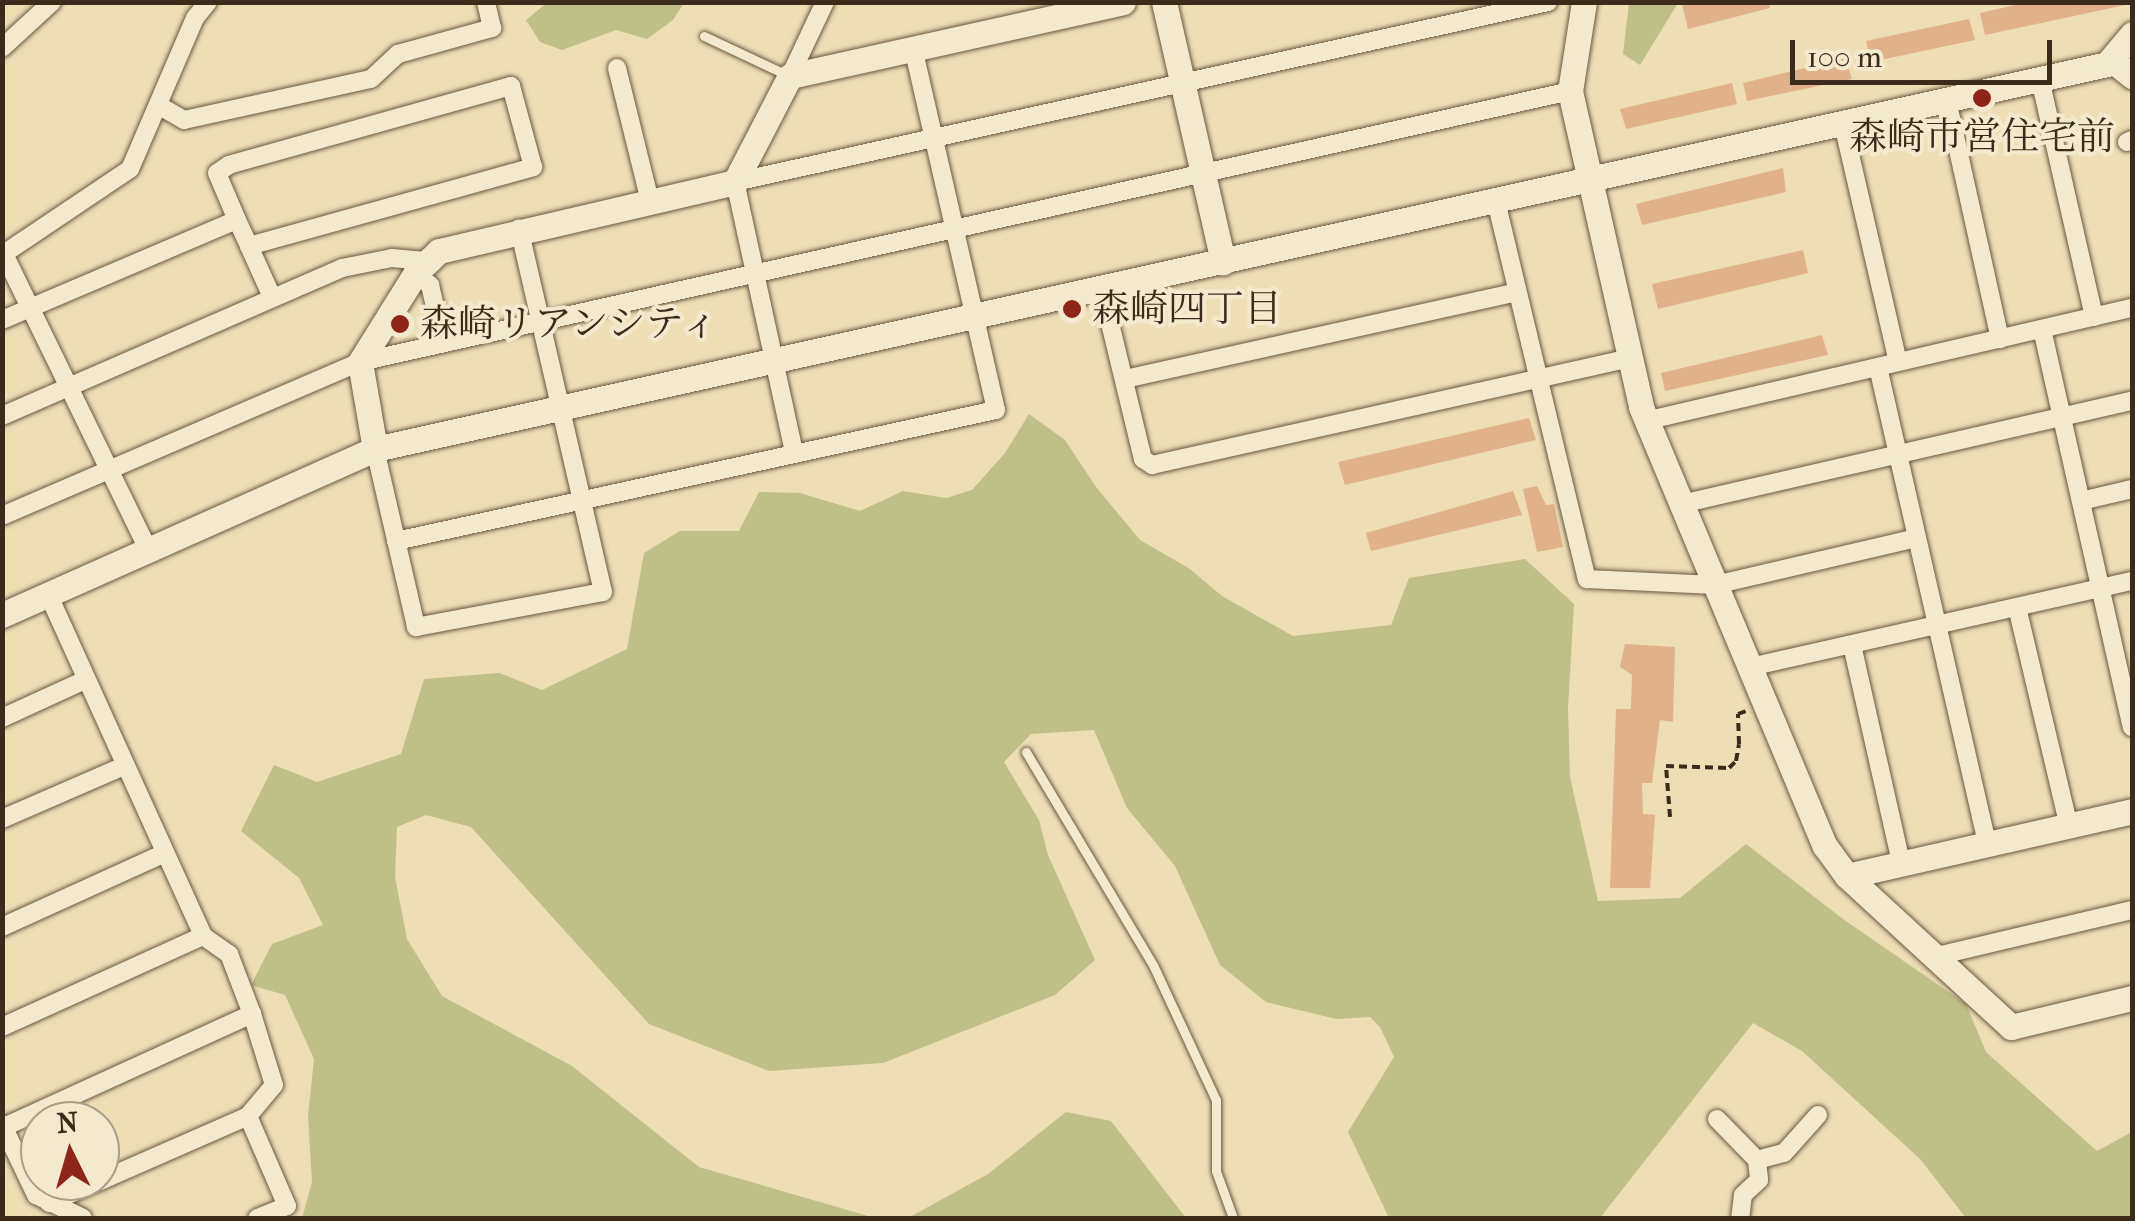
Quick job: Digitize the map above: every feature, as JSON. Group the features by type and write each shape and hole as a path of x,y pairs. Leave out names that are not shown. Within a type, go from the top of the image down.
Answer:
{"street":[{"path":"2,48 52,2"},
{"path":"148,549 4,255 130,169 195,18 208,2"},
{"path":"158,105 184,120 371,79 398,54 492,28 486,2"},
{"path":"794,452 735,182 825,2"},
{"path":"790,76 1122,2"},
{"path":"1164,2 1224,262"},
{"path":"519,228 603,592 416,627 375,449 360,362 421,268 439,251 519,228 1548,2"},
{"path":"1584,2 1570,91 1645,421 1826,846 1847,876 2011,1027 2132,998"},
{"path":"2,615 375,449 2040,79 2112,60 2132,34"},
{"path":"396,541 996,410 914,49"},
{"path":"2112,60 2132,76"},
{"path":"618,68 650,200"},
{"path":"2040,79 2094,317"},
{"path":"249,246 533,168 511,86 229,164 217,173 237,220 272,296"},
{"path":"2,516 360,362 1570,91"},
{"path":"1947,100 2000,339"},
{"path":"1842,124 1898,362"},
{"path":"1496,201 1587,580 1715,585 1917,538"},
{"path":"2,320 237,220"},
{"path":"2,416 272,296 342,268 392,258 421,268 430,285 441,333 437,344"},
{"path":"1102,290 1143,459 1152,465 1630,358"},
{"path":"1124,379 1516,292"},
{"path":"1645,421 2132,308"},
{"path":"2042,329 2132,727"},
{"path":"1878,367 1987,844"},
{"path":"1681,504 2132,401"},
{"path":"2081,501 2132,489"},
{"path":"1750,667 2132,580"},
{"path":"49,596 203,936 229,954 274,1085 248,1116 120,1172"},
{"path":"2017,608 2068,827"},
{"path":"1852,645 1901,863"},
{"path":"2,718 85,680"},
{"path":"2,819 124,766"},
{"path":"1847,876 2132,812"},
{"path":"2,927 165,853"},
{"path":"1933,957 2132,910"},
{"path":"2,1026 203,936"},
{"path":"83,1218 36,1194 3,1126 252,1014"},
{"path":"1757,1160 1784,1153 1818,1114"},
{"path":"248,1116 286,1206 258,1218"},
{"path":"1717,1119 1757,1160 1758,1180 1743,1194 1740,1218"},
{"path":"49,1203 54,1201"}],"lane":[{"path":"704,36 790,76"},
{"path":"1026,752 1153,965 1216,1100 1216,1170 1233,1218"}],"path":[{"path":"1670,817 1666,766 1729,768 1736,762 1740,744 1738,714 1767,703"}],"green space":[{"path":"548,2 684,3 673,20 647,39 616,30 562,50 540,42 526,20"},
{"path":"1629,3 1678,3 1640,65 1623,54"},
{"path":"1029,414 1065,440 1096,487 1140,540 1190,569 1222,596 1293,636 1391,625 1409,578 1525,559 1574,604 1568,708 1570,777 1598,901 1680,898 1746,844 1843,919 1966,1004 1986,1052 2097,1151 2132,1132 2132,1218 1966,1218 1920,1159 1802,1051 1753,1023 1600,1218 1389,1218 1348,1132 1394,1057 1380,1027 1370,1017 1336,1019 1266,1002 1220,965 1175,866 1127,808 1094,730 1031,734 1004,762 1039,820 1048,855 1095,960 1055,995 883,1063 769,1071 649,1024 471,827 426,815 397,827 395,877 407,939 442,996 572,1066 699,1167 875,1218 302,1218 312,1182 308,1116 314,1059 285,995 251,985 272,944 323,925 299,878 241,831 274,765 317,782 401,754 424,679 499,673 542,690 627,649 644,553 680,531 739,531 759,492 800,493 860,511 903,491 946,498 972,490 1005,453"},
{"path":"1066,1112 1111,1121 1186,1218 908,1218 988,1174"}],"building":[{"path":"1769,2 1770,8 1688,29 1682,5"},
{"path":"2028,2 2130,4 1985,35 1980,13"},
{"path":"1969,19 1975,40 1871,62 1866,41"},
{"path":"1845,58 1852,79 1747,101 1743,83"},
{"path":"1732,83 1737,104 1626,129 1620,109"},
{"path":"1783,168 1786,192 1642,225 1636,204"},
{"path":"1803,250 1808,273 1658,309 1652,284"},
{"path":"1822,335 1828,355 1665,391 1661,373"},
{"path":"1529,418 1536,440 1345,485 1338,462"},
{"path":"1537,486 1546,505 1554,504 1563,547 1537,552 1523,489"},
{"path":"1513,491 1522,515 1371,551 1366,533"},
{"path":"1625,644 1675,647 1673,722 1660,720 1652,783 1642,783 1643,814 1655,815 1650,888 1610,888 1616,709 1631,709 1632,675 1620,667"}],"place":[{"name":"森崎市営住宅前","path":"1982,98"},
{"name":"森崎四丁目","path":"1072,309"},
{"name":"森崎リアンシティ","path":"400,324"}]}
